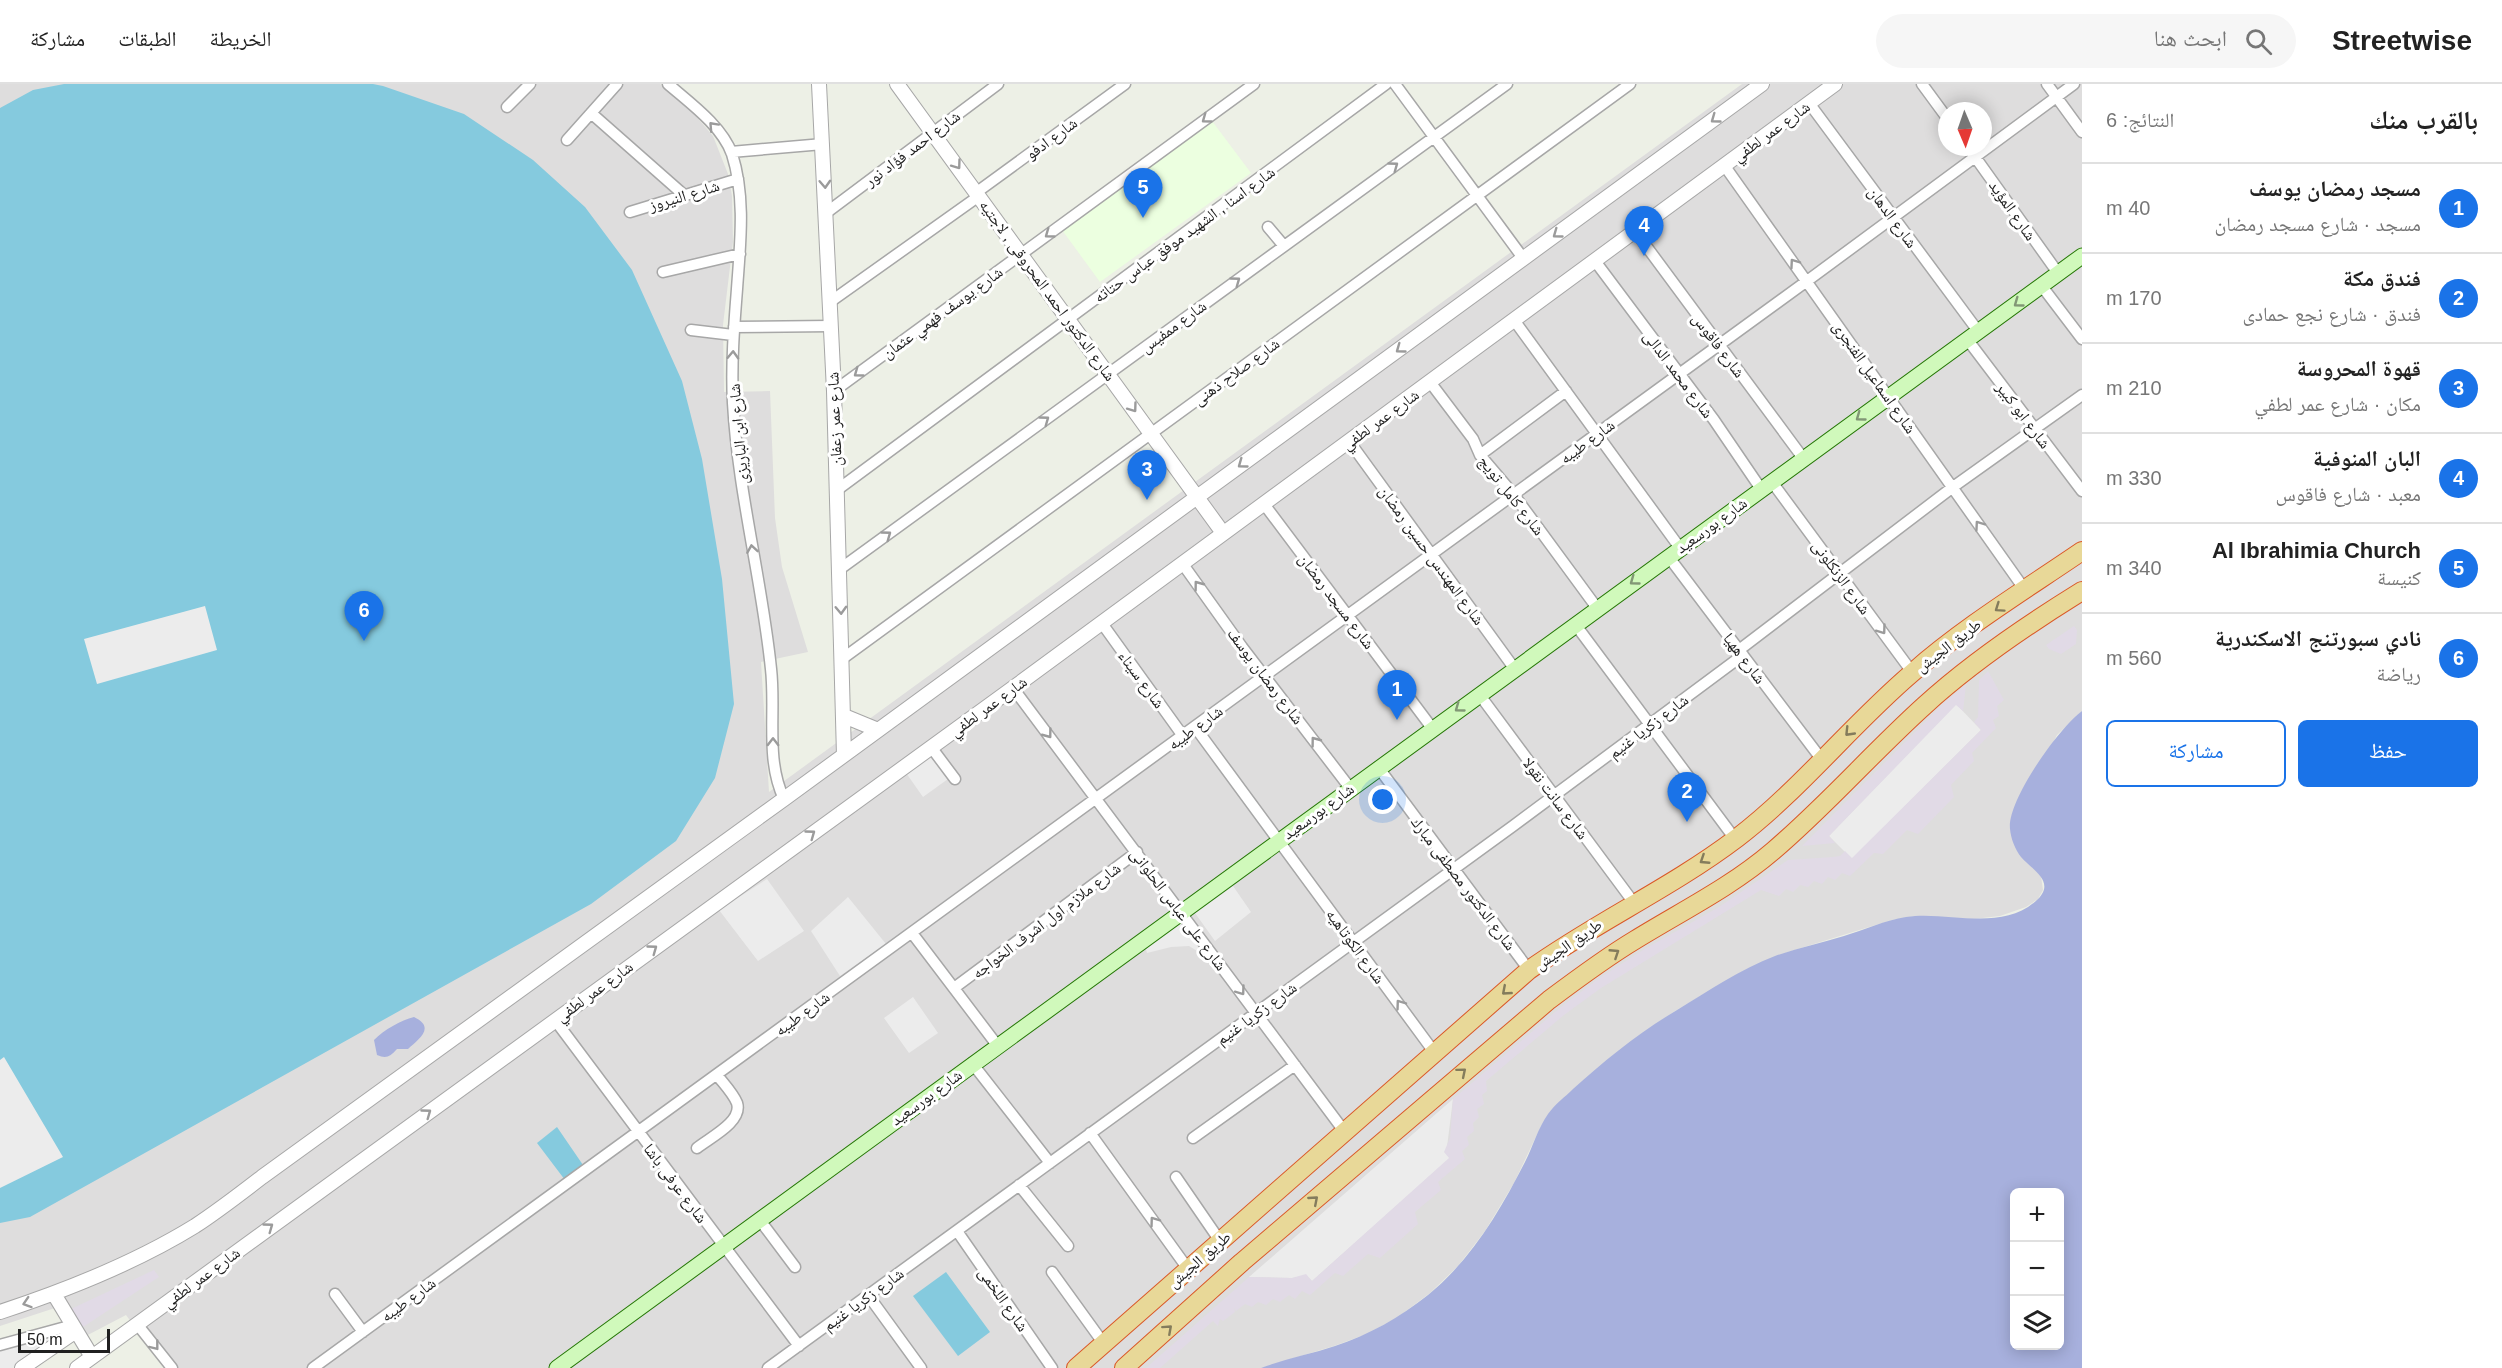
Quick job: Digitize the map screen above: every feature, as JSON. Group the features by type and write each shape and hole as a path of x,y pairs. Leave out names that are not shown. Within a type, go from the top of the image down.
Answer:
{"highway":[{"name":"طريق الجيش","path":"1076,1368 1529,970 1580,934 1735,839 1780,802 1869,711 1912,672 1939,650 2082,551"},
{"name":"طريق الجيش","path":"1124,1368 1260,1247 1533,1013 1601,962 1743,874 1772,852 1946,686 1973,664 2082,591"}],"main road":[{"name":"شارع بورسعيد","path":"557,1368 1378,767 2082,256"}],"street":[{"path":"507,107 530,84"},
{"path":"567,140 617,84"},
{"name":"شارع عمر زعفان","path":"819,84 834,391 844,755"},
{"name":"شارع الدكتور احمد المحروقى , لاجتيه","path":"897,84 1223,533"},
{"name":"شارع احمد فؤاد نور","path":"826,213 998,84"},
{"name":"شارع ادفو","path":"830,302 1125,84"},
{"name":"شارع يوسف فهمي عثمان","path":"834,391 1254,84"},
{"name":"شارع اسنا , الشهيد موفق عباس حتاته","path":"837,490 1386,84"},
{"path":"1395,84 1523,258"},
{"name":"شارع ممفيس","path":"840,569 1507,84"},
{"name":"شارع صلاح ذهنى","path":"842,659 1630,84"},
{"path":"0,1312 54,1294 170,1240 219,1210 1762,84"},
{"name":"شارع عمر لطفي","path":"77,1368 1013,688 1835,84"},
{"path":"1922,84 1938,106"},
{"path":"2047,84 2082,132"},
{"name":"شارع طيبه","path":"313,1368 1598,434 2074,84"},
{"name":"شارع ابن الباريزى","path":"674,86 724,138 731,152 738,179 740,254 734,331 733,394 738,452 770,654 773,686 774,773 784,799"},
{"name":"شارع الدهان","path":"1809,103 1893,217 1972,335"},
{"path":"591,113 684,195"},
{"path":"731,152 823,144"},
{"name":"شارع المؤيد","path":"1976,157 2058,273"},
{"name":"شارع اسماعيل الفنجرى","path":"1725,165 2025,590"},
{"name":"شارع النيروز","path":"630,212 738,179"},
{"path":"1268,227 1284,246"},
{"name":"شارع فاقوس","path":"1635,231 1803,458"},
{"path":"663,272 740,254"},
{"name":"شارع محمد الدالى","path":"1595,261 1678,375 1766,485"},
{"path":"2042,285 2082,339"},
{"name":"شارع ههيا","path":"1514,320 1598,434 1741,653 1822,760"},
{"path":"690,330 734,331 831,326"},
{"name":"شارع ابو كبير","path":"1972,335 2034,429 2082,491"},
{"name":"شارع كامل تويج","path":"1430,382 1473,439 1480,455 1514,495 1597,608"},
{"path":"1480,455 1566,391"},
{"name":"شارع زكريا غنيم","path":"774,1366 798,1346 1649,725 1953,487 2082,395"},
{"name":"شارع المهندس حسين رمضان","path":"1349,441 1514,668"},
{"name":"شارع الزنكلونى","path":"1766,485 1840,574 1912,672"},
{"name":"شارع مسجد رمضان","path":"1264,504 1432,728"},
{"name":"شارع رمضان يوسف","path":"1182,563 1242,647 1350,788"},
{"name":"شارع سيناء","path":"1101,622 1183,736"},
{"path":"1575,624 1735,839"},
{"name":"شارع على عباس الحلوانى","path":"1013,688 1344,1131"},
{"name":"شارع سانت نقولا","path":"1479,694 1634,903"},
{"path":"844,716 878,730"},
{"name":"شارع الكوتاهيه","path":"1195,727 1434,1052"},
{"path":"931,747 955,779"},
{"name":"شارع الدكتور مصطفى مبارك","path":"1378,767 1529,970"},
{"name":"شارع ملازم اول اشرف الخواجه","path":"954,988 1137,852"},
{"path":"912,933 997,1045"},
{"name":"شارع عرفى باشا","path":"555,1020 798,1346"},
{"path":"972,1064 1050,1163"},
{"path":"1193,1137 1295,1065"},
{"path":"697,1148 734,1119 738,1110 736,1100 717,1075"},
{"path":"1090,1133 1188,1269"},
{"path":"1176,1177 1220,1241"},
{"path":"1019,1185 1068,1246"},
{"path":"759,1219 795,1267"},
{"name":"شارع اللخمى","path":"957,1231 1052,1368"},
{"path":"1052,1272 1104,1344"},
{"path":"54,1294 92,1357"},
{"path":"335,1294 363,1332"},
{"path":"868,1295 919,1365 907,1368"},
{"path":"137,1324 172,1368"},
{"path":"0,1346 74,1328"},
{"path":"22,1368 74,1328"}],"shaded area":[{"path":"0,84 660,84 688,107 713,136 728,174 732,196 733,242 723,325 724,392 770,391 775,518 782,567 808,652 761,662 769,792 1742,84 2082,84 2082,711 2057,735 2010,828 2018,852 2041,876 2043,890 2038,899 2026,907 2000,916 1973,919 1915,916 1892,920 1788,952 1747,969 1675,1011 1646,1031 1552,1109 1541,1126 1514,1183 1485,1231 1458,1266 1430,1293 1398,1317 1367,1334 1261,1368 165,1368 126,1315 84,1337 64,1305 0,1326"},
{"path":"64,84 373,84 383,86 464,114 533,160 585,207 632,270 682,381 702,459 722,579 734,704 715,778 676,841 591,904 30,1217 0,1223 0,108 33,90"},
{"path":"1212,121 1251,173 1100,282 1062,230"},
{"path":"205,606 217,650 97,684 84,639"},
{"path":"2074,626 2077,630 2076,644 2061,654 2049,649 2046,645"},
{"path":"1988,671 2004,700 1997,706 1999,716 1993,720 1996,728 1972,753 1974,761 1951,785 1954,797 1918,834 1907,830 1883,854 1874,853 1850,876 1842,873 1835,880 1828,877 1822,884 1814,881 1808,887 1800,885 1793,892 1786,889 1779,896 1761,890 1601,988 1564,1015 1486,1081 1487,1091 1482,1095 1484,1104 1477,1109 1479,1117 1473,1123 1474,1131 1467,1137 1469,1145 1462,1151 1465,1159 1438,1182 1441,1190 1415,1212 1418,1224 1380,1258 1368,1254 1343,1276 1335,1273 1310,1295 1302,1291 1295,1299 1289,1295 1280,1302 1273,1299 1266,1305 1258,1302 1252,1307 1245,1304 1236,1311 1234,1308 1235,1312 1223,1321 1220,1319 1218,1326 1213,1321 1160,1368 1146,1368 1249,1277 1292,1278 1306,1274 1312,1281 1449,1158 1444,1152 1450,1138 1453,1099 1561,1007 1598,979 1643,950 1719,907 1788,860 1840,856 1845,851 1852,858 1981,730 1974,722 1978,717 1979,680"},
{"path":"1966,685 1963,711 1956,705 1829,836 1835,843 1802,846 1946,701"},
{"path":"1956,704 1981,730 1852,859 1829,836"},
{"path":"2082,711 2082,1368 1261,1368 1335,1346 1372,1331 1428,1295 1458,1266 1483,1234 1525,1162 1541,1125 1554,1107 1636,1037 1713,988 1775,956 1890,920 1922,916 1991,918 2008,916 2024,910 2038,899 2043,893 2043,881 2015,847 2010,829 2011,816 2025,783 2061,733"},
{"path":"929,752 948,779 923,797 904,770"},
{"path":"767,879 804,931 758,961 719,910"},
{"path":"1233,886 1251,912 1215,941 1195,913"},
{"path":"848,897 886,944 840,976 811,931"},
{"path":"1179,920 1207,957 1189,946 1171,947 1147,953 1145,946"},
{"path":"913,997 938,1033 909,1053 884,1018"},
{"path":"414,1017 424,1025 425,1030 420,1038 408,1049 397,1049 385,1057 377,1055 374,1040 393,1026"},
{"path":"4,1057 63,1157 0,1188 0,1060"},
{"path":"1453,1099 1447,1147 1450,1158 1312,1281 1306,1275 1292,1278 1249,1277"},
{"path":"557,1127 583,1165 565,1180 537,1143"},
{"path":"154,1270 159,1277 83,1327 71,1309"},
{"path":"946,1272 990,1332 958,1356 913,1296"},
{"path":"67,1335 12,1368 0,1368 0,1349"}],"place":[{"name":"Al Ibrahimia Church","path":"1143,218"},
{"name":"البان المنوفية","path":"1644,256"},
{"name":"قهوة المحروسة","path":"1147,500"},
{"name":"نادي سبورتنج الاسكندرية","path":"364,641"},
{"name":"مسجد رمضان يوسف","path":"1397,720"},
{"name":"فندق مكة","path":"1687,822"}]}
